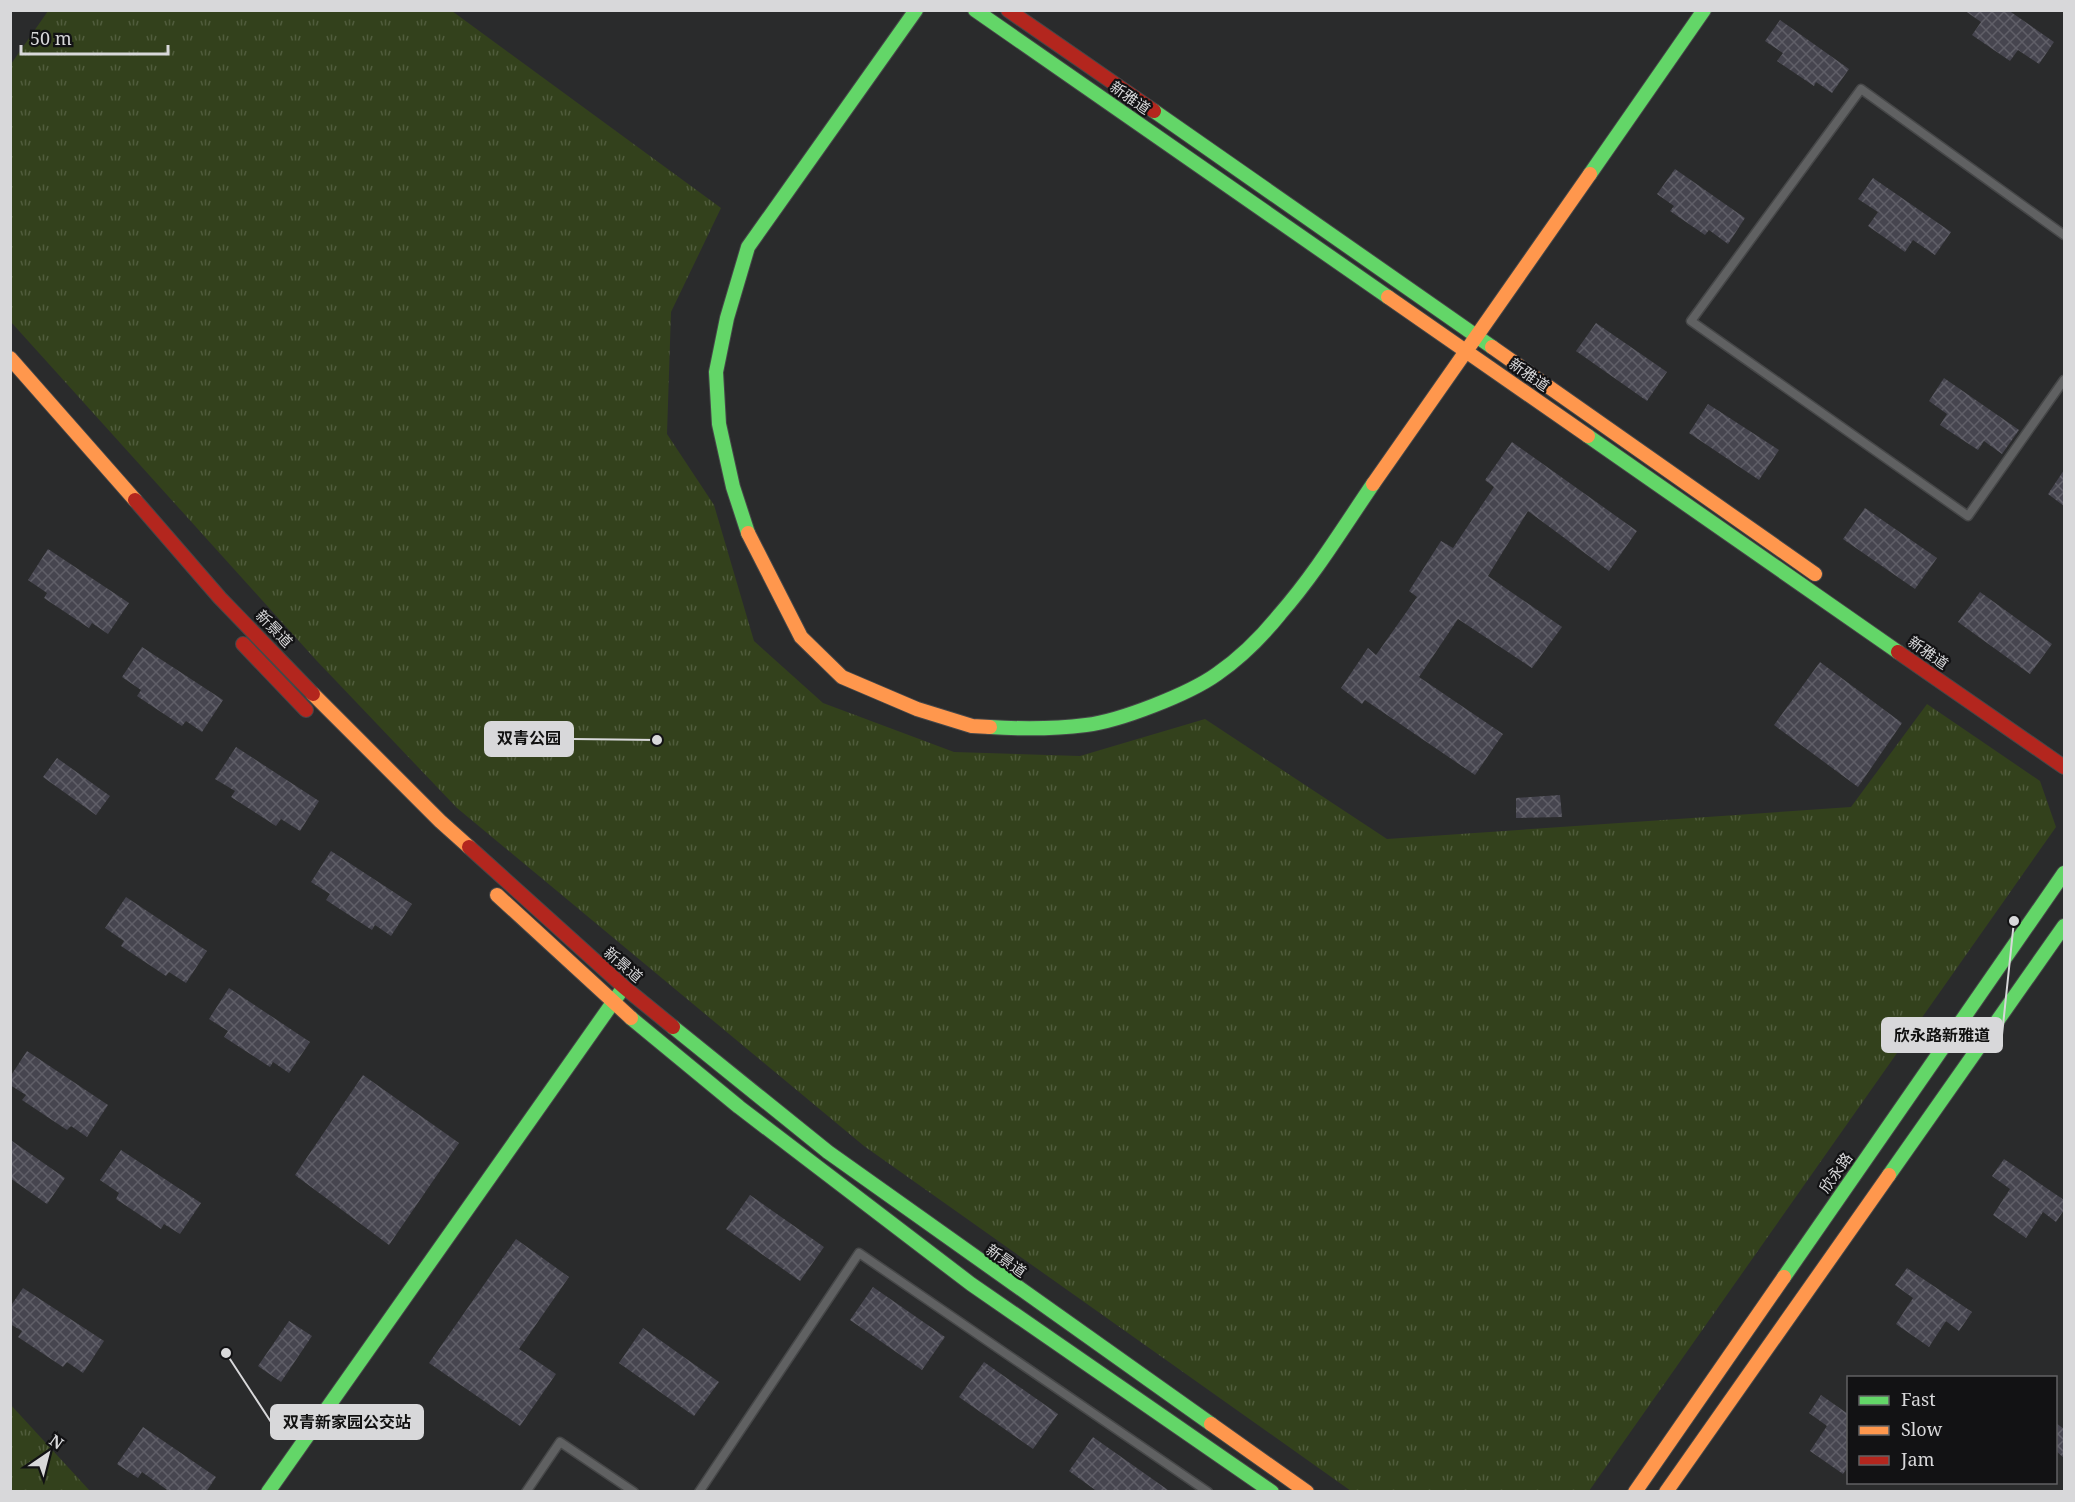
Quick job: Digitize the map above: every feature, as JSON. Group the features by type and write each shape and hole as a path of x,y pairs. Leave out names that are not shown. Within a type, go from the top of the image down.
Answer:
{"street":[{"path":"916,10 747,247 727,318 716,372 719,424 733,487 748,533 801,637 842,677 917,709 972,726 1029,729 1088,725 1140,710 1187,690 1224,668 1251,645 1280,615 1467,352 1704,10"},
{"name":"新雅道","path":"975,10 2064,767"},
{"name":"新雅道","path":"1008,10 1478,336 1830,584"},
{"name":"新景道","path":"10,358 220,598 317,698 440,821 624,987 828,1152 966,1252 1307,1491"},
{"path":"194,589 217,614"},
{"path":"232,631 270,674 319,722"},
{"name":"欣永路","path":"1635,1491 2064,873"},
{"path":"485,884 612,1004 621,1018 972,1284 1272,1491"},
{"path":"1666,1491 2064,926"},
{"path":"268,1491 624,987"},
{"path":"621,1018 636,997"},
{"path":"285,1491 347,1404"}],"lane":[{"path":"2064,235 1861,90 1691,321 1968,516 2062,390 2064,380"},
{"path":"699,1491 859,1253 1208,1491"},
{"path":"526,1491 560,1442 633,1491"}],"green space":[{"path":"48,11 452,11 721,208 671,312 667,434 714,505 754,641 823,703 954,752 1080,756 1205,719 1387,839 1851,807 1927,704 2040,781 2056,827 1589,1491 1351,1491 864,1146 457,808 316,660 11,322 11,64"},
{"path":"10,1404 90,1491 11,1491"}],"building":[{"path":"1964,10 2008,10 2054,42 2039,64 2018,50 2010,61 1972,35 1981,22"},
{"path":"1780,20 1849,69 1832,93 1816,82 1814,86 1777,61 1783,53 1765,41"},
{"path":"1675,169 1745,218 1728,244 1709,230 1705,235 1670,211 1674,206 1657,194"},
{"path":"1873,178 1951,232 1935,255 1913,240 1905,252 1868,226 1878,212 1858,199"},
{"path":"1596,323 1667,372 1647,401 1576,351"},
{"path":"1944,378 2019,430 2002,454 1984,441 1978,450 1940,425 1947,414 1929,401"},
{"path":"1708,404 1779,450 1759,480 1689,433"},
{"path":"1512,442 1637,531 1609,571 1528,511 1488,576 1562,627 1532,668 1458,619 1419,677 1503,734 1475,775 1365,700 1362,704 1341,688 1368,648 1376,655 1417,597 1409,591 1441,541 1453,548 1494,487 1485,480"},
{"path":"2064,470 2064,506 2048,494"},
{"path":"1865,508 1937,558 1915,589 1843,539"},
{"path":"48,549 129,603 108,634 92,623 89,628 44,598 47,593 28,580"},
{"path":"1980,592 2052,644 2030,674 1958,622"},
{"path":"142,647 223,700 202,732 186,721 182,726 137,696 141,690 122,677"},
{"path":"1820,662 1902,723 1858,787 1774,725"},
{"path":"236,747 319,801 300,831 281,819 276,826 231,797 235,791 215,779"},
{"path":"57,758 110,796 96,815 43,777"},
{"path":"1560,795 1562,817 1516,818 1516,798"},
{"path":"331,851 412,904 391,936 375,925 372,930 326,900 330,894 311,882"},
{"path":"126,897 207,951 186,983 169,972 166,976 121,946 124,941 105,928"},
{"path":"229,988 310,1042 289,1073 273,1062 270,1067 224,1037 228,1031 209,1019"},
{"path":"27,1051 108,1105 87,1137 71,1126 67,1130 22,1100 26,1095 10,1085 10,1077"},
{"path":"363,1075 459,1143 389,1245 295,1175"},
{"path":"12,1141 65,1178 47,1204 10,1178"},
{"path":"121,1150 201,1203 180,1234 164,1224 161,1229 116,1199 119,1193 100,1180"},
{"path":"2004,1159 2064,1200 2064,1210 2056,1222 2043,1212 2026,1238 1993,1215 2010,1189 1992,1176"},
{"path":"750,1195 824,1247 800,1281 726,1229"},
{"path":"516,1239 569,1277 519,1349 556,1374 520,1426 429,1363"},
{"path":"1907,1268 1972,1312 1959,1331 1946,1321 1929,1347 1896,1324 1913,1298 1895,1285"},
{"path":"873,1287 945,1337 922,1370 850,1320"},
{"path":"23,1288 104,1341 83,1373 67,1362 63,1367 18,1337 22,1331 10,1324 10,1307"},
{"path":"289,1321 312,1336 281,1382 258,1366"},
{"path":"643,1328 719,1382 694,1416 619,1363"},
{"path":"984,1362 1058,1414 1033,1449 959,1397"},
{"path":"1821,1395 1847,1413 1847,1468 1843,1474 1810,1451 1827,1426 1809,1413"},
{"path":"2057,1424 2064,1429 2064,1458 2057,1452"},
{"path":"143,1427 216,1477 206,1492 170,1492 142,1472 138,1478 117,1464"},
{"path":"1093,1437 1168,1490 1167,1492 1098,1492 1069,1471"}],"traffic: fast":[{"path":"748,533 733,487 719,424 716,372 727,318 748,247 916,10"},
{"path":"975,10 1388,297"},
{"path":"1590,174 1704,10"},
{"path":"1154,111 1492,347"},
{"path":"1588,436 1898,652"},
{"path":"990,727 1050,728 1100,722 1172,698 1205,682 1251,646 1293,599 1373,484"},
{"path":"1784,1277 2064,873"},
{"path":"1889,1175 2064,926"},
{"path":"268,1492 621,991"},
{"path":"631,1018 739,1107 971,1284 1272,1492"},
{"path":"673,1027 828,1152 1211,1424"}],"traffic: slow":[{"path":"1373,484 1590,174"},
{"path":"1388,297 1588,436"},
{"path":"1492,347 1815,574"},
{"path":"10,358 135,500"},
{"path":"748,533 801,637 842,677 917,709 972,726 990,727"},
{"path":"313,694 469,847"},
{"path":"497,895 631,1018"},
{"path":"1666,1492 1889,1175"},
{"path":"1635,1492 1784,1277"},
{"path":"1211,1424 1307,1492"}],"traffic: jam":[{"path":"1008,10 1154,111"},
{"path":"135,500 220,598 313,694"},
{"path":"243,644 306,710"},
{"path":"1898,652 2064,767"},
{"path":"469,847 624,987 673,1027"}],"place":[{"name":"双青公园","path":"657,740"},
{"name":"欣永路新雅道","path":"2014,921"},
{"name":"双青新家园公交站","path":"226,1353"}]}
